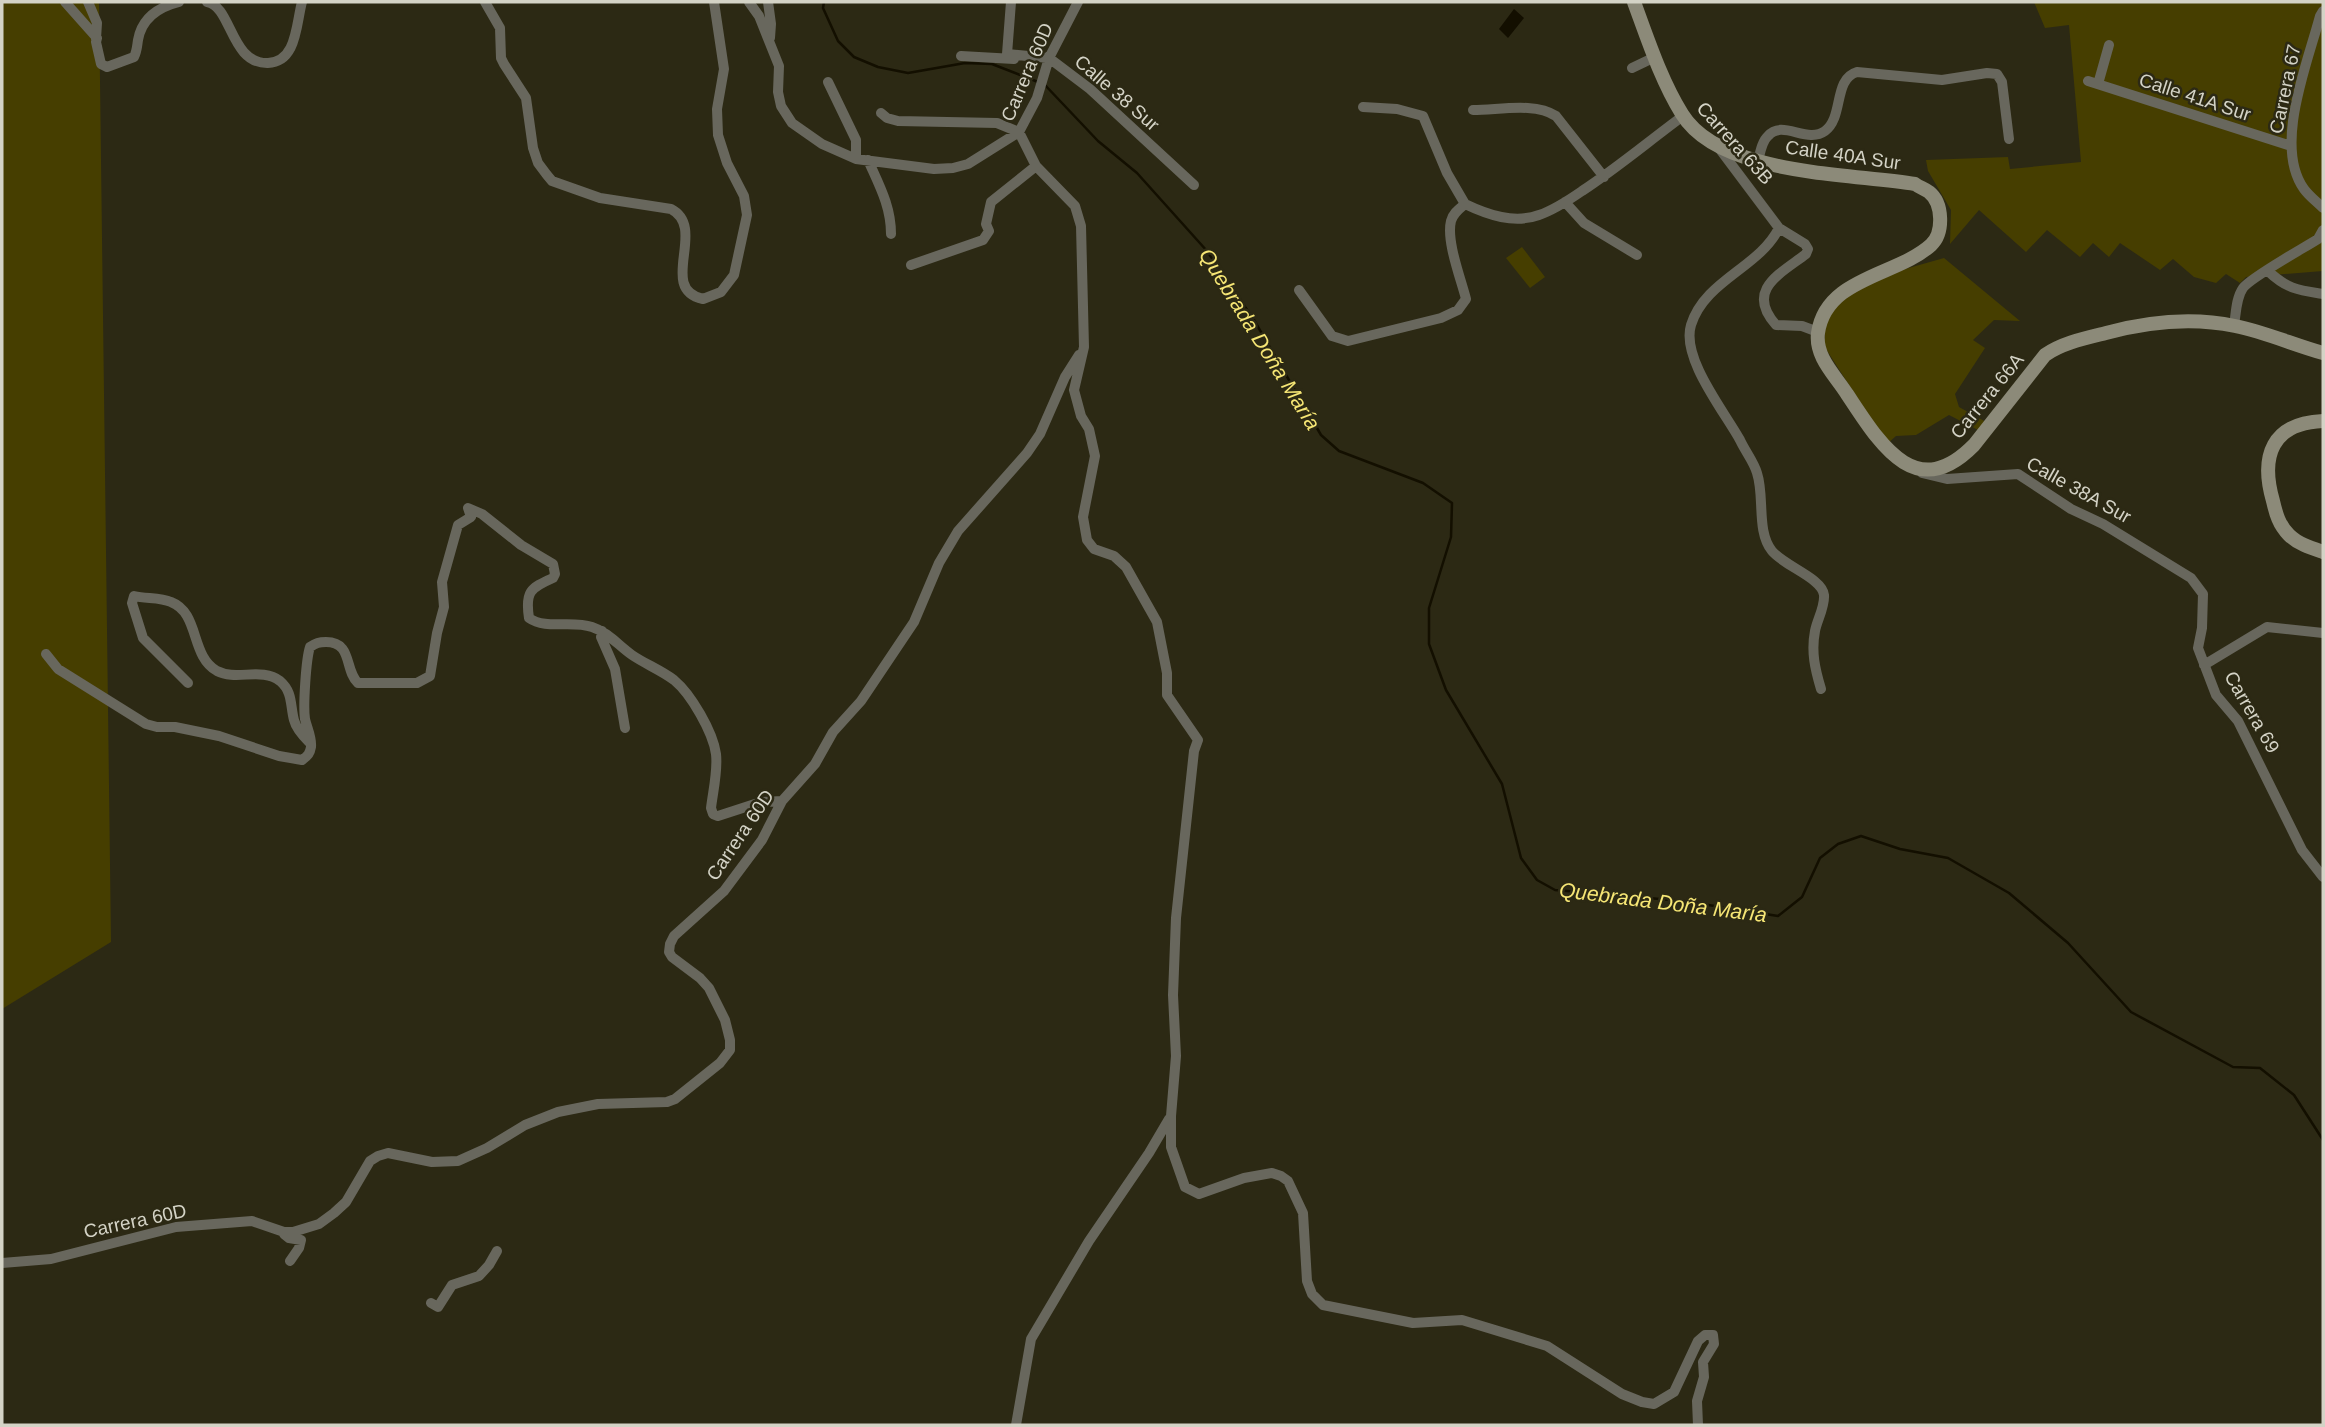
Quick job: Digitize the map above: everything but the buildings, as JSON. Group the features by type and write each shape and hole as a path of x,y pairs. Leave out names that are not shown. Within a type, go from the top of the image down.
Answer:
{"main road":[{"name":"Carrera 63B","path":"1634,2 1655,57 1683,116 1692,127 1719,148"},
{"name":"Calle 40A Sur","path":"1719,148 1758,161 1851,177 1915,184 1931,193 1939,209 1941,223 1931,244 1830,304 1818,332"},
{"name":"Carrera 66A","path":"1910,467 1934,470 1961,458 2035,366 2052,351 2088,337 2161,321 2234,326"},
{"path":"2234,326 2323,353"},
{"name":"Calle 38A Sur","path":"1818,332 1819,349 1828,367 1884,447 1910,467"},
{"path":"2323,421 2299,425 2281,433 2271,451 2267,466 2268,485 2279,524 2290,537 2323,552"}],"street":[{"path":"65,2 96,37"},
{"path":"88,2 97,23 96,37 101,64 107,67 134,57 138,37 150,15 179,2"},
{"path":"207,2 214,3 219,8 224,22 248,57 263,63 278,62 289,54 302,2"},
{"path":"485,2 500,28 501,58 526,98 533,148 542,170 552,181 593,196 671,209 679,213 686,226 683,284 693,296 703,299 721,292 734,275 747,215 744,196 727,163 718,135 717,109 724,69 714,2"},
{"path":"749,2 759,16 779,66 778,92 786,115 792,123 822,144 862,160 911,167 953,168 968,164 1019,132"},
{"path":"768,2 771,24 769,41"},
{"name":"Calle 38 Sur","path":"1011,2 1006,53 1048,62 1090,89 1194,185"},
{"name":"Carrera 60D","path":"1078,2 1048,62 1037,98 1019,132 1035,166 1075,206 1081,226 1084,347 1074,390 1081,416 1089,429 1095,456 1083,517 1087,540 1094,549 1115,556 1126,567 1145,600 1157,622 1167,673 1167,695 1198,740 1194,751 1175,918 1173,995 1176,1056 1171,1116"},
{"name":"Carrera 67","path":"2323,11 2295,109 2291,146 2295,170 2304,188 2323,208"},
{"name":"Calle 41A Sur","path":"2109,45 2093,82 2291,146"},
{"path":"961,56 1048,62"},
{"path":"1633,68 1655,57"},
{"path":"1758,161 1766,137 1774,131 1815,135 1826,131 1833,120 1845,79 1857,72 1942,80 1997,74 2002,82 2009,139"},
{"path":"828,82 856,140 862,160 887,202 891,217 891,234"},
{"path":"1363,107 1397,109 1423,116 1447,173 1465,204 1484,214 1513,219 1538,216 1565,202 1604,177 1683,116"},
{"path":"1474,110 1548,111 1556,116 1604,177"},
{"path":"881,113 898,121 997,123 1019,132"},
{"name":"Carrera 63B","path":"1719,148 1779,228 1805,244 1808,249 1806,254 1776,276 1763,299 1765,310 1776,325 1802,326 1818,332"},
{"path":"911,265 983,240 989,231 986,224 991,202 1035,166"},
{"path":"1565,202 1584,223 1637,255"},
{"path":"1299,290 1332,336 1349,341 1441,318 1458,310 1466,299 1450,225 1451,218 1465,204"},
{"path":"1779,228 1770,243 1726,278 1703,301 1695,312 1689,329 1690,347 1713,397 1726,414 1757,473 1763,524 1770,548 1784,564 1816,581 1823,591 1824,598 1815,632 1813,661 1821,689"},
{"path":"2234,326 2237,304 2244,287 2257,276 2318,239 2323,230"},
{"path":"2268,271 2282,284 2323,294"},
{"name":"Carrera 60D","path":"2,1263 51,1259 176,1227 252,1221 281,1231 293,1232 319,1224 334,1213 346,1202 370,1161 378,1156 388,1153 432,1162 458,1161 551,1114 598,1104 667,1102 675,1099 720,1063 730,1050 725,1020 709,988 672,957 670,944 674,936 724,891 762,841 782,801 815,764 833,732 861,701 914,622 939,563 958,531 1027,453 1040,434 1065,377 1084,347"},
{"name":"Calle 38A Sur","path":"1910,467 1918,472 1947,479 2018,474 2071,509 2103,524 2191,578 2203,594"},
{"path":"46,654 64,674 146,724 219,736 298,761 309,755 311,744 304,711 308,674 306,665 310,647 318,642 333,642 341,646 349,658 354,680 358,683 417,683 429,676 444,607 442,582 458,525 471,517 468,508 482,514 521,545 553,564 553,578 535,585 530,592 526,605 529,618 536,623 568,622 602,631 631,654 674,680 691,698 716,751 711,808 713,814 718,816 761,802 782,801"},
{"name":"Carrera 69","path":"2203,594 2202,628 2198,648 2216,695 2238,720 2302,850 2323,877"},
{"path":"188,683 143,638 132,603 134,596 167,600 180,607 188,617 201,653 217,671 225,674 266,674 281,682 292,700 294,721 311,744"},
{"path":"2204,665 2267,627 2323,633"},
{"path":"602,631 601,637 615,669 625,728"},
{"path":"1016,1425 1031,1339 1089,1241 1171,1116"},
{"path":"1171,1116 1171,1147 1185,1187 1199,1194 1244,1178 1272,1173 1288,1181 1303,1213 1307,1281 1311,1294 1322,1305 1413,1323 1462,1320 1547,1346 1622,1394 1654,1404 1674,1392 1698,1341 1705,1335 1713,1335 1714,1344 1703,1363 1704,1377 1697,1401 1698,1425"},
{"path":"281,1231 289,1238 301,1240 290,1261"},
{"path":"431,1303 438,1307 452,1285 479,1276 496,1251"}],"shaded area":[{"path":"2,2 99,2 111,942 2,1009"},
{"path":"2034,2 2323,2 2323,271 2246,277 2240,283 2226,274 2216,283 2194,277 2173,259 2160,270 2120,243 2109,257 2093,243 2080,257 2047,230 2026,252 1979,210 1950,244 1951,210 1928,171 1926,160 2008,157 2010,169 2081,162 2069,25 2045,28"},
{"path":"1514,9 1524,18 1508,38 1499,29"},
{"path":"1522,247 1545,277 1530,288 1506,258"},
{"path":"1944,258 2020,321 1994,320 1973,340 1985,348 1955,394 1959,407 1986,422 1980,431 1949,415 1916,435 1896,436 1887,444 1824,346 1826,318 1850,293 1891,273"}],"waterway":[{"name":"Quebrada Doña María","path":"824,2 823,8 838,41 854,57 878,67 908,73 965,63 992,64 1038,82"},
{"name":"Quebrada Doña María","path":"1044,84 1098,141 1137,173 1207,251 1254,320 1321,435 1339,451 1423,483 1452,503 1451,537 1429,608 1429,644 1446,690 1502,784 1521,858 1537,880 1555,890 1683,901 1778,916 1802,897 1820,858 1838,844 1861,836 1900,849 1948,858 2009,893 2068,943 2131,1012 2233,1067 2260,1068 2294,1095 2323,1140"}]}
